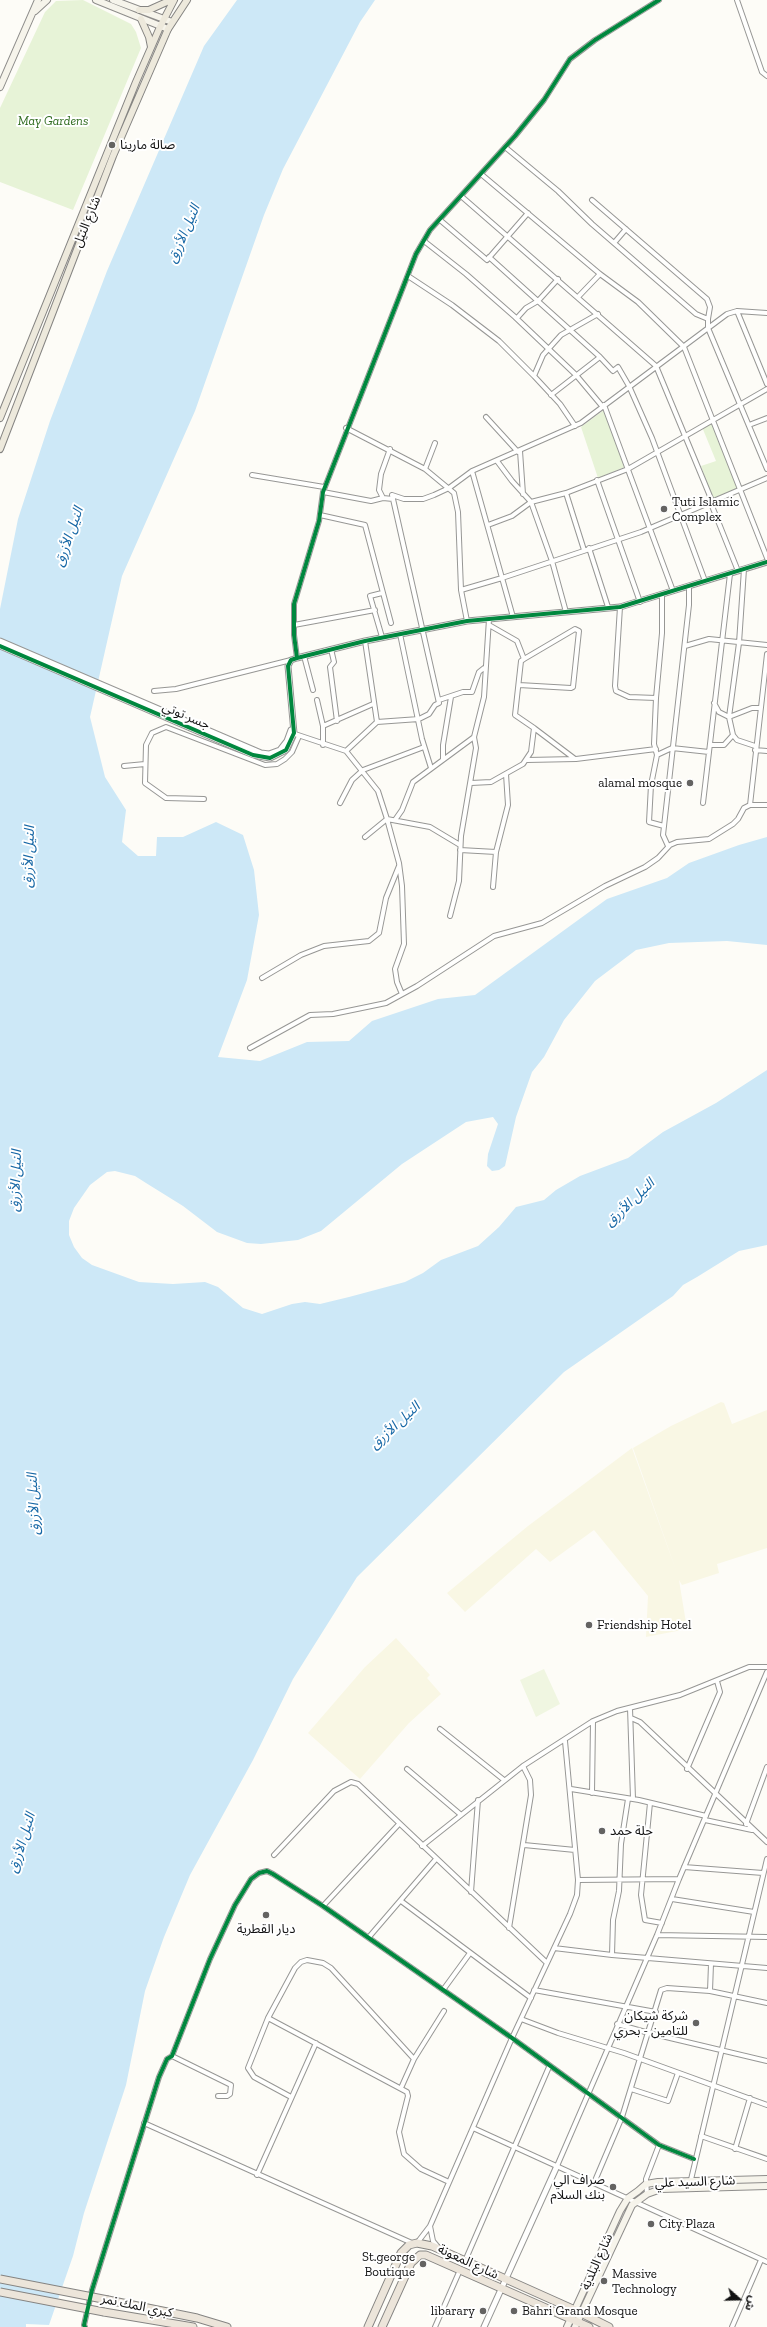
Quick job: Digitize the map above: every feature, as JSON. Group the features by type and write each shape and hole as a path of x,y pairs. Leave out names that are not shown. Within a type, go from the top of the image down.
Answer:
{"highway":[{"name":"شارع المعونة","path":"415,2243 424,2243 441,2250 609,2327"},
{"path":"368,2327 401,2254 415,2243"},
{"name":"شارع المعونة","path":"382,2327 411,2263 417,2256 426,2255 501,2288 574,2323 589,2327"},
{"name":"كبري المك نمر","path":"0,2279 198,2318 227,2327"},
{"name":"كبري المك نمر","path":"0,2292 193,2327"}],"main road":[{"path":"0,87 39,0"},
{"path":"35,10 47,0"},
{"path":"96,0 168,29"},
{"path":"113,0 172,22"},
{"path":"139,10 149,10 171,0"},
{"name":"شارع النيل","path":"0,418 14,380 45,308 136,82 163,19 174,0"},
{"name":"شارع النيل","path":"0,449 53,310 144,84 168,29 187,0"},
{"path":"141,19 149,37 151,48"},
{"path":"136,82 144,84"},
{"path":"45,308 53,310"},
{"path":"14,380 24,384"},
{"name":"شارع السيد علي","path":"636,2202 647,2194 661,2189 689,2185 767,2179"},
{"name":"شارع السيد علي","path":"628,2198 646,2184 767,2186"},
{"name":"شارع البلدية","path":"597,2272 620,2211 628,2198"},
{"name":"شارع البلدية","path":"567,2327 574,2323 597,2272 629,2209 636,2202"}],"street":[{"path":"297,658 294,625 297,592 320,514 324,490 346,428 416,254 440,220 505,147 544,100 570,59 595,40 659,0"},
{"path":"737,0 762,72 767,76"},
{"path":"505,147 558,191 614,243 696,314 708,320"},
{"path":"481,174 600,274 638,302 684,347 767,558"},
{"path":"461,196 656,366 738,572"},
{"path":"592,200 707,299 710,307 708,328 767,468"},
{"path":"440,220 487,260 506,236 528,213"},
{"path":"614,243 626,229"},
{"path":"424,241 466,274 517,318 576,375 603,406 628,469 673,592"},
{"path":"490,257 600,357 613,371 618,367 630,386 657,453 705,582"},
{"path":"578,297 600,274"},
{"path":"408,276 452,305 499,341 534,376 575,426"},
{"path":"517,318 526,308 538,301 558,279"},
{"path":"737,310 767,384"},
{"path":"439,700 392,495 404,499 423,499 449,488 472,471 575,426 727,314 737,310 767,313"},
{"path":"534,376 548,349 570,330 598,314"},
{"path":"550,395 600,357"},
{"path":"488,525 512,516 531,502 566,493 628,469 740,402 767,389"},
{"path":"486,417 519,451 523,494"},
{"path":"749,425 767,418"},
{"path":"346,428 390,449 425,469 449,488 457,499 461,590 467,621"},
{"path":"425,469 435,443"},
{"path":"384,498 379,490 381,474 390,449"},
{"path":"497,461 531,502 552,561 566,612"},
{"path":"472,471 513,617"},
{"path":"252,475 371,501 384,498 393,499"},
{"path":"461,590 502,578 650,528 767,478"},
{"path":"597,480 640,602"},
{"path":"566,493 584,550"},
{"path":"320,514 365,525 391,623"},
{"path":"590,548 608,607"},
{"path":"154,691 176,689 382,637 467,621 620,607 767,562"},
{"path":"744,569 739,643 729,717 733,736 737,740 755,748 767,751"},
{"path":"703,803 730,574"},
{"path":"668,846 663,835 685,646 689,587"},
{"path":"382,593 370,596 382,637"},
{"path":"662,595 662,633 656,698 657,755 651,785 649,822 664,826"},
{"path":"620,607 615,686 616,691 629,697 656,698"},
{"path":"294,625 375,610"},
{"path":"450,916 459,881 460,847 476,748 474,737 484,697 484,668 489,619"},
{"path":"489,625 517,641 524,659"},
{"path":"519,685 571,688 574,686 579,631 575,629 521,661 515,715 576,759"},
{"path":"400,634 424,747 431,768"},
{"path":"685,646 709,639 767,645"},
{"name":"جسر توتي","path":"0,641 267,758 280,755 288,748 292,733"},
{"path":"365,641 373,704 377,722"},
{"name":"جسر توتي","path":"0,646 254,752"},
{"path":"331,649 334,662 330,667 337,721"},
{"path":"750,805 755,748 767,654"},
{"path":"304,656 314,690"},
{"path":"291,660 288,666 293,723 292,733 323,745 346,751 363,770 378,791 399,866 405,926 404,944 395,969 396,982 402,994"},
{"path":"346,751 377,722 419,719 429,714 439,700 463,692 472,692 479,672 484,668"},
{"path":"443,759 443,745 451,697"},
{"path":"317,700 323,726 323,745"},
{"path":"714,703 719,712 729,717 752,708 760,708"},
{"path":"323,726 373,704"},
{"path":"204,799 166,798 144,783 146,745 152,733 166,727 265,765 277,764 285,759 292,752 299,736"},
{"path":"471,783 491,782 527,760 531,752 534,728"},
{"path":"710,745 724,745 733,736"},
{"path":"395,820 402,810 413,782 474,737"},
{"path":"340,803 352,780 363,770 424,747"},
{"path":"657,755 672,748 709,752"},
{"path":"527,760 576,759 656,749"},
{"path":"124,766 145,764"},
{"path":"493,887 496,852 508,805 506,774"},
{"path":"250,1048 310,1015 333,1014 386,1003 494,936 542,923 605,886 645,867 658,858 668,846 677,842 709,839 738,820 744,808 750,805 767,805"},
{"path":"386,818 430,827 460,847 496,852"},
{"path":"364,837 386,818"},
{"path":"262,978 302,955 319,948 369,941 379,933 386,898 399,866"},
{"path":"422,1846 460,1814 523,1766 565,1741 593,1721 630,1708 680,1696 749,1667 767,1667"},
{"path":"484,2327 657,1935 672,1900 679,1878 716,1796 767,1672"},
{"path":"687,1769 720,1692 717,1681"},
{"path":"630,1708 633,1799"},
{"path":"631,1718 640,1722 687,1769 752,1830 767,1842"},
{"path":"592,1793 593,1721"},
{"path":"440,1729 504,1780"},
{"path":"144,2123 257,2175 415,2243 430,2226 512,2038 575,1901 578,1880 571,1789 565,1741"},
{"path":"509,1928 524,1845 531,1787 523,1766"},
{"path":"746,1824 766,1774 767,1767"},
{"path":"407,1769 460,1814"},
{"path":"274,1856 334,1791 352,1782 363,1787 399,1824 547,1963"},
{"path":"571,1789 633,1799 752,1830"},
{"path":"612,1956 621,1844 628,1799"},
{"path":"471,1892 478,1800"},
{"path":"650,1803 641,1895 645,1920 662,1922"},
{"path":"323,1906 399,1824"},
{"path":"524,1845 575,1850"},
{"path":"369,1937 401,1902 436,1859"},
{"path":"689,2185 720,2050 767,1860"},
{"path":"684,1867 763,1873"},
{"path":"85,2327 84,2325 92,2290 164,2064 172,2056 210,1959 235,1905 251,1879 259,1873 267,1871 323,1906 512,2038 549,2067 622,2117 659,2145 694,2160"},
{"path":"578,1880 679,1878"},
{"path":"672,1900 754,1912"},
{"path":"401,1902 531,1998"},
{"path":"657,1935 748,1938 767,1937"},
{"path":"554,1948 612,1956 767,1968"},
{"path":"443,1990 470,1953"},
{"path":"291,2097 254,2077 248,2068 268,2018 295,1968 301,1962 315,1960 331,1968 414,2059"},
{"path":"710,1991 711,1964"},
{"path":"594,2183 622,2117 639,2060 650,2033 661,1990 667,1988 710,1991 767,2003"},
{"path":"534,1990 624,2008 656,2012"},
{"path":"401,2088 414,2059 444,2011"},
{"path":"268,2018 408,2093 399,2132 400,2144 404,2154 421,2169 449,2182"},
{"path":"521,2019 606,2049 624,2053 639,2060 750,2098 767,2106"},
{"path":"617,2024 767,2061"},
{"path":"257,2175 316,2043"},
{"path":"172,2056 228,2082 231,2085 230,2094 227,2096 218,2096"},
{"path":"465,2261 549,2067"},
{"path":"631,2089 668,2101 678,2073"},
{"path":"736,2149 750,2098"},
{"path":"473,2128 767,2262"},
{"path":"701,2136 736,2149 767,2158"},
{"path":"647,2194 646,2184 649,2170 659,2145"},
{"path":"430,2226 433,2241 441,2250"},
{"path":"732,2327 761,2260"},
{"path":"435,2327 460,2270"}],"shaded area":[{"path":"721,1402 724,1403 732,1424 767,1410 767,1548 717,1564 719,1573 682,1585 679,1580 687,1629 646,1637 648,1596 594,1530 550,1562 536,1549 465,1612 447,1593 528,1526 632,1448 677,1573 633,1448 671,1426"},
{"path":"396,1638 430,1675 427,1678 441,1694 409,1723 360,1779 308,1733 365,1667"}],"green space":[{"name":"May Gardens","path":"83,0 131,24 136,32 141,48 73,210 0,182 0,108 45,12 56,1"},
{"path":"604,410 625,467 598,478 581,427"},
{"path":"712,423 739,488 713,499 701,466 716,461 702,427"},
{"path":"544,1669 560,1704 536,1717 520,1680"}],"water":[{"name":"النيل الأزرق","path":"237,0 375,0 360,22 283,169 264,215 195,411 122,576 90,717 105,777 126,810 122,842 138,856 156,856 157,837 183,837 216,822 243,835 254,870 259,915 247,980 218,1057 260,1061 307,1042 349,1041 372,1021 438,999 475,995 607,899 667,878 689,863 739,845 767,837 767,945 727,941 669,943 636,950 595,981 564,1020 544,1057 532,1072 516,1117 505,1166 499,1170 492,1171 487,1166 488,1154 498,1124 493,1117 466,1122 402,1164 321,1231 298,1240 261,1244 247,1243 217,1232 183,1206 135,1176 115,1171 107,1172 90,1185 74,1208 69,1221 69,1235 74,1247 82,1258 92,1265 139,1282 173,1284 205,1282 218,1287 243,1308 262,1314 292,1304 305,1302 320,1304 349,1297 405,1282 423,1273 441,1260 478,1246 499,1227 516,1207 544,1200 556,1190 580,1176 628,1158 663,1132 716,1103 767,1070 767,1245 739,1251 683,1285 673,1296 564,1372 357,1577 293,1679 253,1760 190,1875 164,1937 145,1991 126,2085 84,2213 73,2256 49,2325 26,2324 26,2327 0,2327 0,609 18,519 50,421 107,271 204,46"}],"cycle path":[{"path":"297,658 294,635 294,604 319,521 323,492 416,254 430,230 515,136 544,100 570,59 595,40 659,0"},
{"path":"0,646 253,755 270,758 286,750 294,733 288,666 291,660 365,641 467,621 620,607 767,562"},
{"path":"85,2327 84,2325 92,2290 159,2077 167,2059 172,2056 210,1959 235,1905 251,1879 259,1873 267,1871 273,1874 323,1906 512,2038 659,2145 694,2159"}],"place":[{"name":"صالة مارينا","path":"112,145"},
{"name":"Tuti Islamic Complex","path":"664,509"},
{"name":"alamal mosque","path":"690,783"},
{"name":"Friendship Hotel","path":"589,1625"},
{"name":"حلة حمد","path":"602,1831"},
{"name":"ديار القطرية","path":"266,1915"},
{"name":"شركة شيكان للتامين - بحري","path":"696,2023"},
{"name":"صراف الي بنك السلام","path":"613,2187"},
{"name":"City Plaza","path":"651,2224"},
{"name":"St.george Boutique","path":"423,2264"},
{"name":"Massive Technology","path":"604,2281"},
{"name":"libarary","path":"483,2311"},
{"name":"Bahri Grand Mosque","path":"514,2311"}]}
